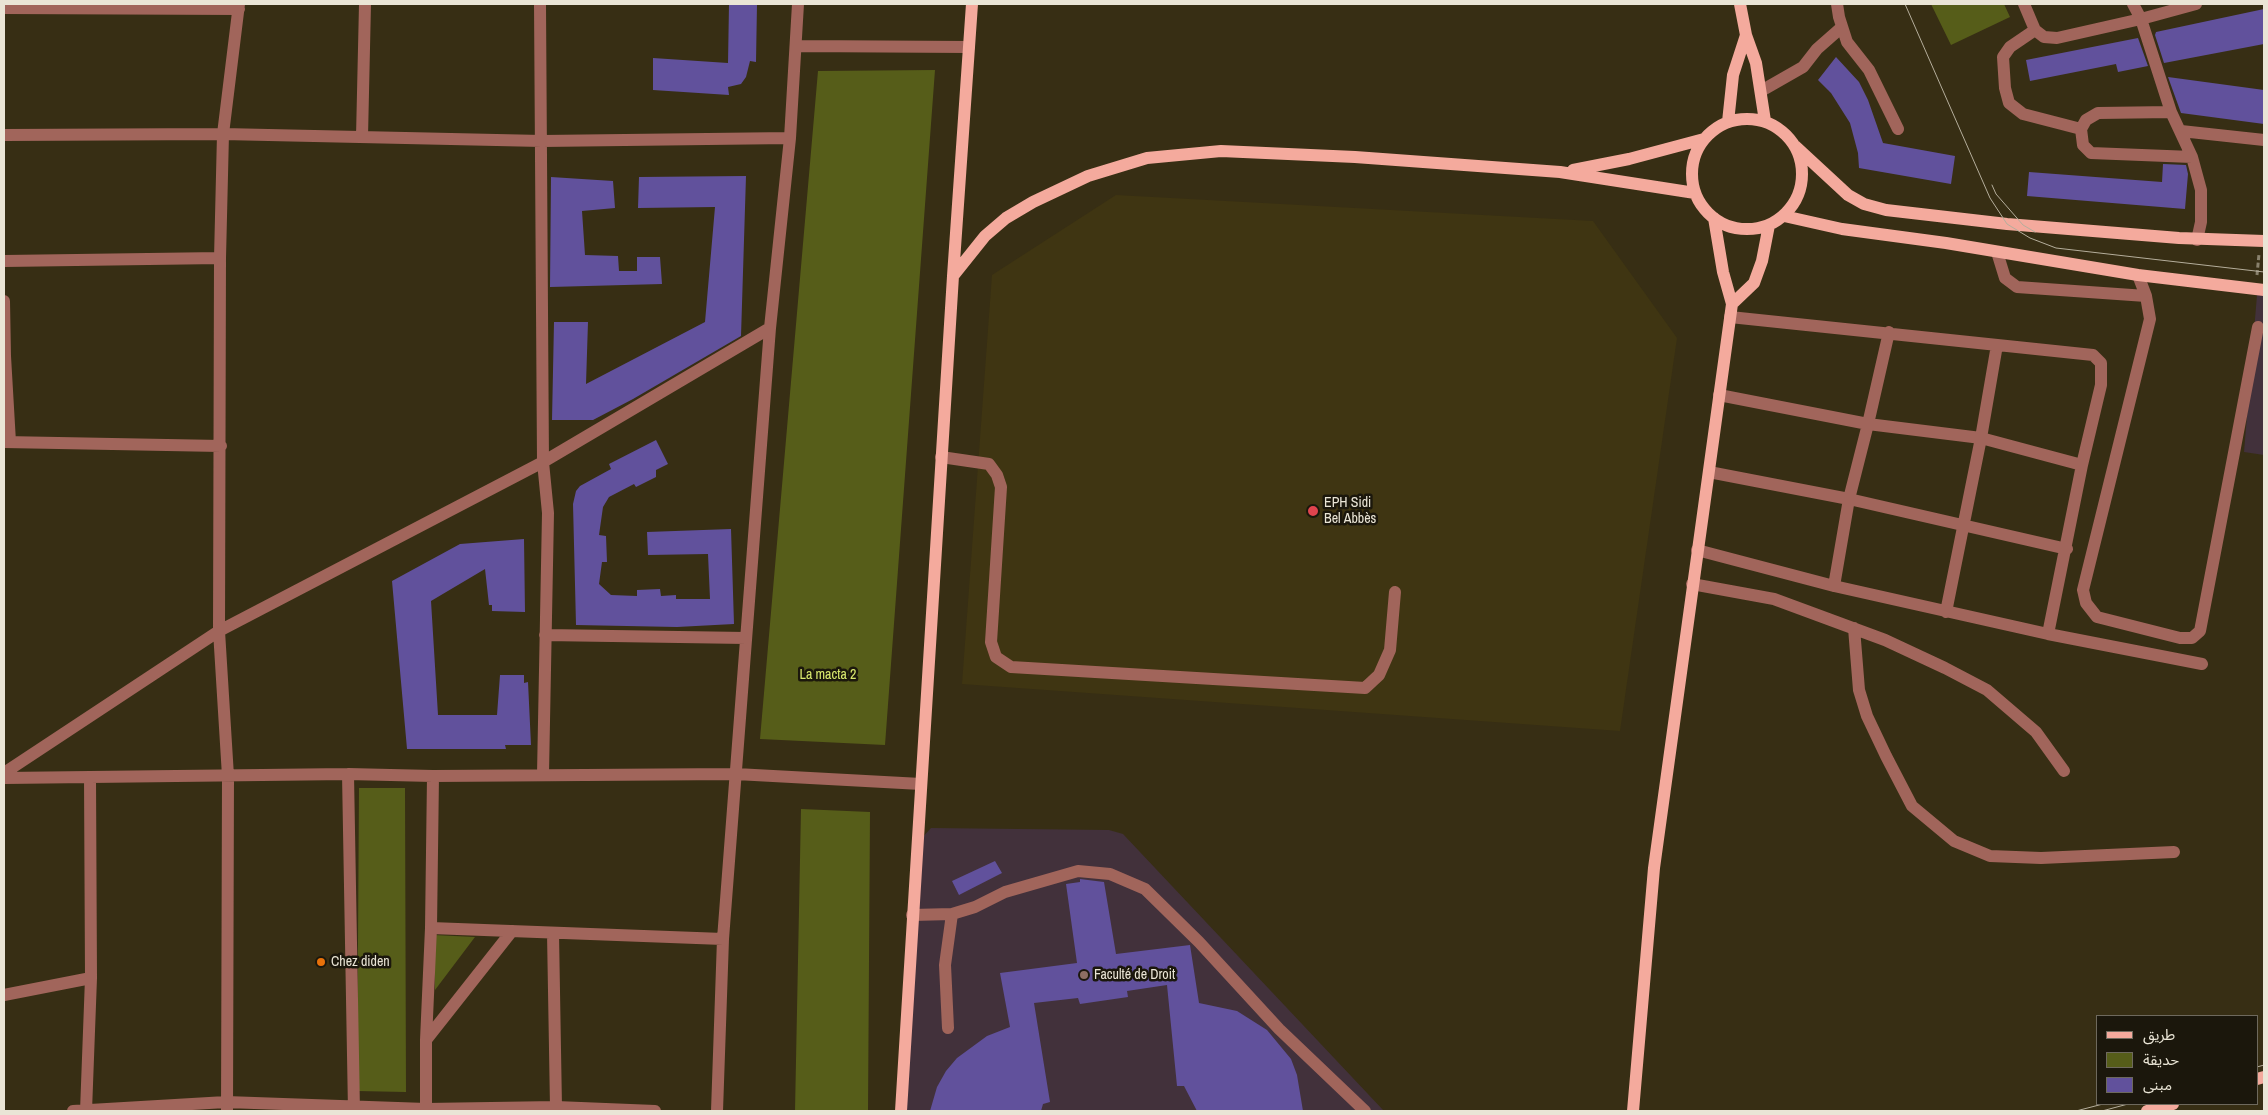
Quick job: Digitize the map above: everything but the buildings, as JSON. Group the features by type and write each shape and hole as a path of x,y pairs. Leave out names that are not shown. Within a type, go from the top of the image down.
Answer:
{"main road":[{"path":"900,1111 941,456 972,4"},
{"path":"1740,4 1746,35 1756,63 1765,122"},
{"path":"1728,122 1733,75 1746,35"},
{"path":"1795,146 1802,164 1802,183 1796,201 1784,216 1769,225 1755,229 1740,229 1726,226 1702,207 1695,193 1692,179 1692,164 1696,151 1704,138 1728,122 1753,119 1765,122 1782,131 1795,146 1848,195 1864,204 1886,210 2008,224 2262,244"},
{"path":"1560,172 1629,159 1704,138"},
{"path":"953,276 985,236 1019,210 1052,191 1088,176 1148,158 1221,151 1249,152 1560,172 1695,193"},
{"path":"1784,216 1842,229 1946,243 2138,275 2264,290"},
{"path":"1633,1111 1654,868 1732,304 1723,272 1714,218"},
{"path":"1732,304 1754,282 1762,260 1769,225"},
{"path":"2148,1111 2169,1105"}],"street":[{"path":"362,138 365,4"},
{"path":"540,4 543,462 548,513 543,774"},
{"path":"717,1111 723,939 770,328 790,138 798,4"},
{"path":"1837,4 1847,42 1869,70 1898,129"},
{"path":"2024,4 2035,30 2044,37 2057,38 2141,19 2196,4"},
{"path":"2133,4 2141,19 2171,112 2192,157 2203,203 2197,240"},
{"path":"4,8 239,6 223,134 220,258 221,446 219,631 228,776 227,1107"},
{"path":"1761,91 1804,66 1817,49 1842,27"},
{"path":"2035,30 2010,47 2004,57 2004,82 2008,103 2022,114 2081,129"},
{"path":"796,46 969,47"},
{"path":"2171,112 2098,113 2086,120 2081,129 2083,145 2091,153 2192,157"},
{"path":"2181,131 2264,140"},
{"path":"4,135 223,134 542,141 790,138"},
{"path":"1997,252 2005,278 2017,287 2146,296"},
{"path":"4,261 220,258"},
{"path":"2138,275 2146,296 2150,319 2146,343 2083,590 2086,603 2098,617 2180,638 2192,638 2200,631 2258,327"},
{"path":"4,301 7,442 221,446"},
{"path":"1730,317 1889,332 2093,355 2102,363 2101,385 2082,464 2067,549 2048,634"},
{"path":"4,773 219,631 543,462 770,328"},
{"path":"1834,586 1849,499 1889,332"},
{"path":"1946,612 1981,438 1997,345"},
{"path":"1719,395 1868,424 1981,438 2082,464"},
{"path":"941,456 989,464 997,475 1001,487 991,642 996,657 1012,667 1365,688 1379,675 1390,650 1395,592"},
{"path":"1709,472 1849,499 2067,549"},
{"path":"1697,550 1834,586 1946,612 2202,664"},
{"path":"1692,584 1774,598 1902,648 1987,690 2036,732 2064,771"},
{"path":"1854,628 1859,690 1867,716 1912,806 1954,841 1990,856 2040,858 2174,852"},
{"path":"545,635 746,638"},
{"path":"4,778 348,774 433,776 736,774 921,784"},
{"path":"348,774 354,1108"},
{"path":"426,1110 433,776"},
{"path":"86,1110 91,978 90,777"},
{"path":"912,915 952,914 1005,892 1078,871 1110,874 1145,888 1199,942 1279,1029 1365,1111"},
{"path":"948,1028 945,965 952,914"},
{"path":"431,928 723,939"},
{"path":"426,1040 512,931"},
{"path":"553,933 556,1107"},
{"path":"4,995 91,978"},
{"path":"73,1111 227,1107 426,1110 556,1107 655,1111"}],"path":[{"path":"2257,277 2262,244"}],"shaded area":[{"name":"EPH Sidi Bel Abbès","path":"1116,195 1593,221 1677,338 1620,731 962,684 992,275"},
{"path":"2257,295 2264,295 2264,455 2244,452"},
{"name":"Faculté de Droit","path":"931,828 1109,830 1123,834 1384,1111 903,1111 921,839"}],"green space":[{"path":"1931,4 2004,4 2010,17 1951,45"},
{"name":"La macta 2","path":"935,70 885,745 760,739 818,71"},
{"path":"359,788 405,788 406,1092 357,1091"},
{"path":"801,809 870,812 868,1111 795,1111"},
{"path":"434,935 475,937 435,990"}],"tram line":[{"path":"1905,4 1990,198 2007,224 2030,238 2056,248 2264,272"},
{"path":"1992,185 1996,194 2023,225 2035,232"},
{"path":"2258,1067 2264,1065"},
{"path":"2076,1111 2099,1105"},
{"path":"2102,1111 2124,1105"}],"place":[{"name":"EPH Sidi Bel Abbès","path":"1313,511"},
{"name":"Chez diden","path":"321,962"},
{"name":"Faculté de Droit","path":"1084,975"}]}
